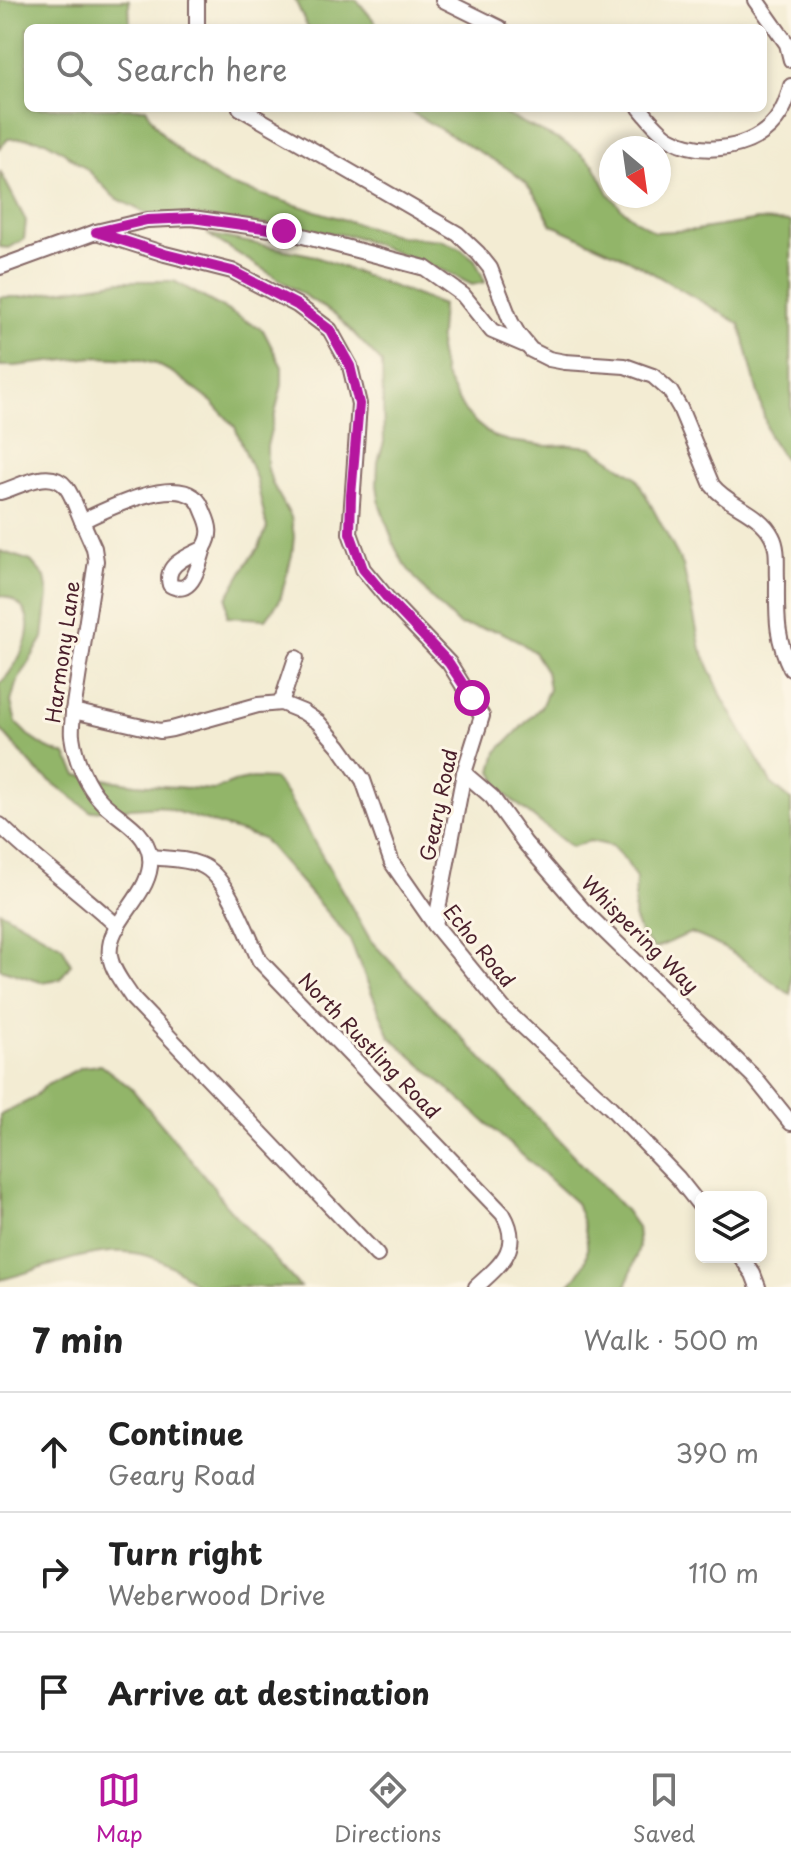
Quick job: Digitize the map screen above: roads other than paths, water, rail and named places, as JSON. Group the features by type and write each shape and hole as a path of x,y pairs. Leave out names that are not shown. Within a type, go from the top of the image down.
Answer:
{"street":[{"path":"197,0 197,24"},
{"path":"443,0 492,24"},
{"path":"756,0 787,44 791,60"},
{"path":"644,112 670,139 701,149 720,148 739,144 775,122 788,100 791,86"},
{"path":"247,112 458,234 490,268 511,322 531,350 549,359 565,362 625,366 653,376 670,391 712,485 717,492 760,521 771,534 777,551 778,634 791,669"},
{"path":"0,267 96,232 147,220 192,218 284,231 425,268 463,295 492,331 526,345"},
{"name":"Geary Road","path":"96,232 232,271 297,305 330,330 350,366 359,404 350,533 363,569 449,663 482,716 464,773 435,925"},
{"name":"Harmony Lane","path":"0,492 54,478 67,488 94,548 96,561 72,734 76,754 100,801 138,830 146,842 150,857"},
{"path":"82,521 135,499 172,491 185,492 198,500 206,516 210,533 204,548"},
{"path":"73,711 160,731 172,729 258,705 281,703 296,658"},
{"name":"Echo Road","path":"281,703 318,722 339,746 363,780 392,863 435,925 503,1008 610,1107 695,1199"},
{"name":"Whispering Way","path":"464,773 492,797 525,843 583,910 754,1077 791,1123"},
{"path":"0,825 118,927"},
{"path":"150,857 145,884 112,940 109,954 112,966 133,999 377,1255"},
{"name":"North Rustling Road","path":"150,857 188,861 211,870 238,912 260,961 503,1214 509,1224 511,1243 502,1262 476,1287"},
{"path":"745,1263 758,1287"}]}
